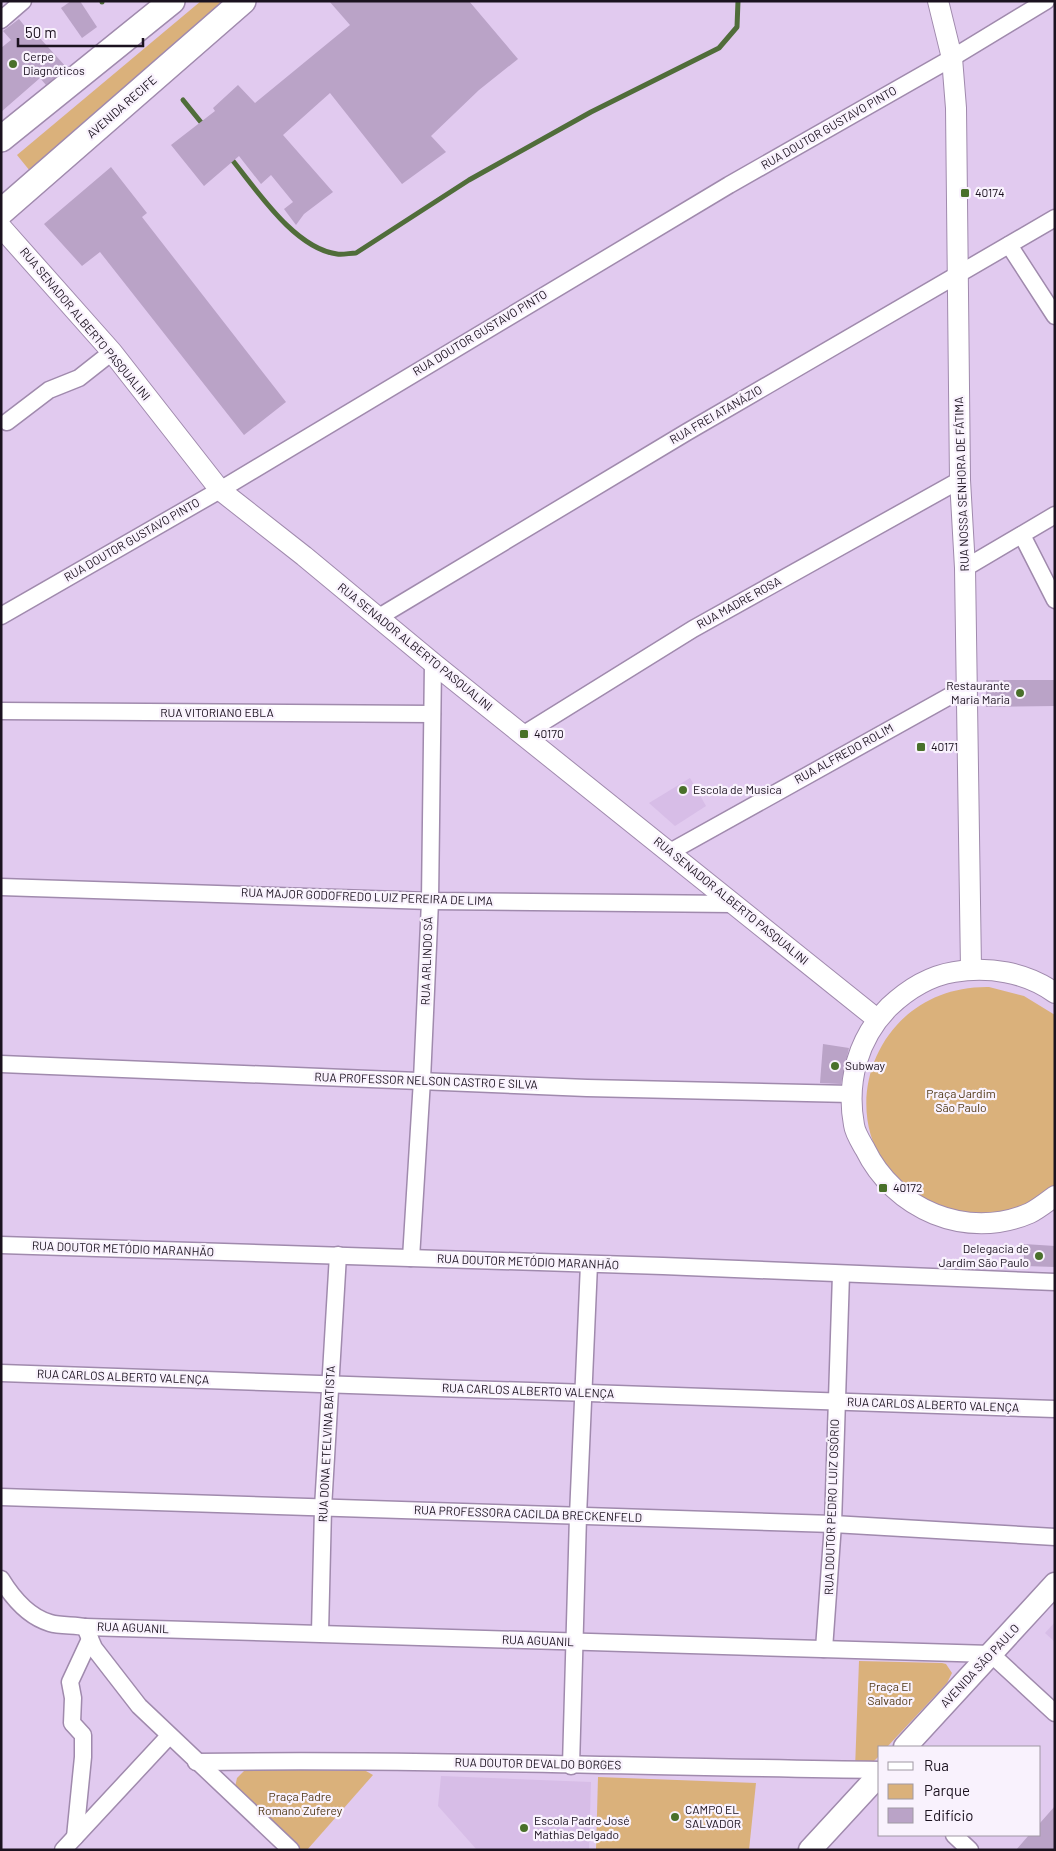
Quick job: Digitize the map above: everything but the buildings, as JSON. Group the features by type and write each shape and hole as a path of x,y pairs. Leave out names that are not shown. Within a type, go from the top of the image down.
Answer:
{"main road":[{"path":"1,139 172,1"},
{"name":"AVENIDA RECIFE","path":"1,212 243,1"},
{"name":"AVENIDA SÃO PAULO","path":"906,1746 1055,1584"},
{"path":"810,1850 878,1776"}],"street":[{"path":"1,20 23,1"},
{"name":"RUA NOSSA SENHORA DE FÁTIMA","path":"938,1 952,58 956,108 960,480 965,568 972,969"},
{"name":"RUA DOUTOR GUSTAVO PINTO","path":"5,613 220,490 729,185 952,58 1046,1"},
{"name":"RUA FREI ATANÁZIO","path":"379,617 687,432 1055,218"},
{"name":"RUA SENADOR ALBERTO PASQUALINI","path":"1,227 112,352 220,490 877,1019"},
{"path":"1009,246 1055,316"},
{"path":"7,422 49,390 79,378 112,352"},
{"name":"RUA MADRE ROSA","path":"524,734 693,629 960,480"},
{"path":"965,568 1055,515"},
{"path":"1022,535 1055,600"},
{"name":"RUA ARLINDO SÁ","path":"411,1258 422,1080 430,901 433,663"},
{"name":"RUA ALFREDO ROLIM","path":"670,852 966,687"},
{"name":"RUA VITORIANO EBLA","path":"1,711 432,714"},
{"name":"RUA MAJOR GODOFREDO LUIZ PEREIRA DE LIMA","path":"1,888 430,901 733,904"},
{"path":"1055,993 1012,973 972,969 941,974 905,991 877,1019 865,1038 852,1075 854,1126 874,1168 901,1196 932,1214 953,1221 975,1224 1003,1222 1030,1213 1055,1196"},
{"name":"RUA PROFESSOR NELSON CASTRO E SILVA","path":"1,1064 587,1088 852,1094"},
{"name":"RUA DOUTOR METÓDIO MARANHÃO","path":"1,1245 338,1255 1055,1282"},
{"name":"RUA DONA ETELVINA BATISTA","path":"320,1633 323,1508 338,1255"},
{"path":"571,1766 576,1642 578,1516 589,1264"},
{"name":"RUA DOUTOR PEDRO LUIZ OSÓRIO","path":"824,1649 833,1524 841,1274"},
{"name":"RUA CARLOS ALBERTO VALENÇA","path":"1,1373 1055,1409"},
{"name":"RUA PROFESSORA CACILDA BRECKENFELD","path":"1,1497 833,1524 1055,1537"},
{"name":"RUA AGUANIL","path":"1,1579 11,1594 26,1610 49,1623 88,1633 320,1633 990,1654"},
{"path":"88,1633 103,1661 138,1706 291,1850"},
{"path":"75,1837 83,1757 83,1736 72,1723 73,1698 70,1682 88,1633"},
{"path":"990,1654 1055,1714"},
{"path":"63,1850 169,1736"},
{"name":"RUA DOUTOR DEVALDO BORGES","path":"196,1762 365,1760 571,1766 878,1770"},
{"path":"955,1836 970,1850"}],"shaded area":[{"name":"Escola de Musica","path":"690,778 706,806 675,826 649,803"},
{"path":"1055,1622 1055,1642 1045,1633"},
{"name":"Escola Padre José Mathias Delgado","path":"441,1776 591,1782 589,1850 477,1850 438,1806"}],"green space":[{"path":"201,1 228,1 30,171 17,155"},
{"name":"Praça Jardim São Paulo","path":"989,987 1024,996 1055,1015 1055,1187 1041,1196 1014,1208 1001,1212 973,1214 941,1206 902,1184 878,1153 867,1117 869,1079 883,1044 908,1014 944,994"},
{"name":"Praça El Salvador","path":"859,1661 946,1664 952,1673 947,1683 888,1746 878,1746 878,1757 867,1768 855,1769"},
{"name":"Praça Padre Romano Zuferey","path":"246,1769 366,1771 373,1775 307,1850 298,1850 235,1787 237,1778"},
{"name":"CAMPO EL SALVADOR","path":"598,1777 756,1783 749,1850 596,1850"}],"waterway":[{"path":"229,156 276,214 305,241 337,254 356,253 469,180 591,112 719,48 737,27 738,1"},
{"path":"183,100 204,126"}],"place":[{"name":"Cerpe Diagnóticos","path":"13,64"},
{"name":"40174","path":"965,193"},
{"name":"Restaurante Maria Maria","path":"1020,693"},
{"name":"40170","path":"524,734"},
{"name":"40171","path":"921,747"},
{"name":"Escola de Musica","path":"683,790"},
{"name":"Subway","path":"835,1066"},
{"name":"40172","path":"883,1188"},
{"name":"Delegacia de Jardim São Paulo","path":"1039,1256"},
{"name":"CAMPO EL SALVADOR","path":"675,1817"},
{"name":"Escola Padre José Mathias Delgado","path":"524,1828"}]}
